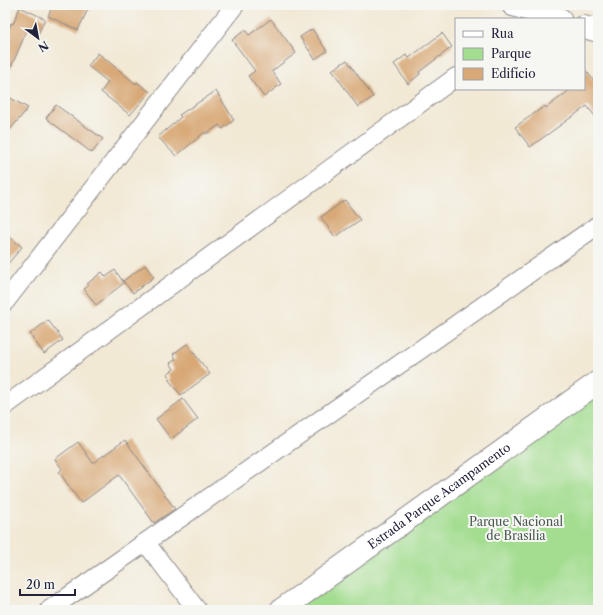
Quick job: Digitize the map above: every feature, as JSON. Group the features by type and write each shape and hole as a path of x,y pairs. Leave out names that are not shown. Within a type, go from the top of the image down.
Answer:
{"street":[{"path":"5,302 235,5"},
{"path":"513,5 547,17"},
{"path":"585,27 598,31"},
{"path":"5,406 455,78"},
{"path":"49,610 598,225"},
{"name":"Estrada Parque Acampamento","path":"281,610 598,382"},
{"path":"146,543 197,610"}],"green space":[{"name":"Parque Nacional de Brasília","path":"598,370 598,610 269,610"}],"building":[{"path":"53,5 78,5 88,9 78,30 48,16"},
{"path":"20,7 45,19 38,34 27,30 5,81 5,41 11,23 13,24"},
{"path":"271,19 296,53 272,71 281,84 264,97 248,76 255,71 232,40 245,30 249,35"},
{"path":"312,29 327,51 315,59 300,37"},
{"path":"442,33 452,47 419,72 420,74 408,84 394,64 406,55 409,58"},
{"path":"98,53 136,84 137,82 150,92 130,115 101,92 108,82 88,66"},
{"path":"347,60 373,97 358,107 332,70"},
{"path":"585,69 598,86 598,120 587,106 530,147 515,127 545,106 546,108 570,90 585,90"},
{"path":"216,91 234,120 222,129 219,125 206,134 205,132 176,156 158,137 181,117 179,115"},
{"path":"5,95 28,108 5,136"},
{"path":"56,105 103,139 92,153 46,118"},
{"path":"345,200 360,220 335,237 321,217"},
{"path":"5,233 22,247 5,267"},
{"path":"145,265 154,277 133,293 123,281"},
{"path":"115,270 124,283 96,305 84,289 88,286 87,284 102,272 106,277"},
{"path":"48,320 63,340 44,354 30,334"},
{"path":"187,344 210,374 181,395 168,379 170,378 167,374 174,369 170,363 176,359 173,354"},
{"path":"183,399 198,419 171,439 156,419"},
{"path":"125,440 175,509 154,523 119,475 81,503 59,472 62,469 55,459 78,442 93,463"}]}
